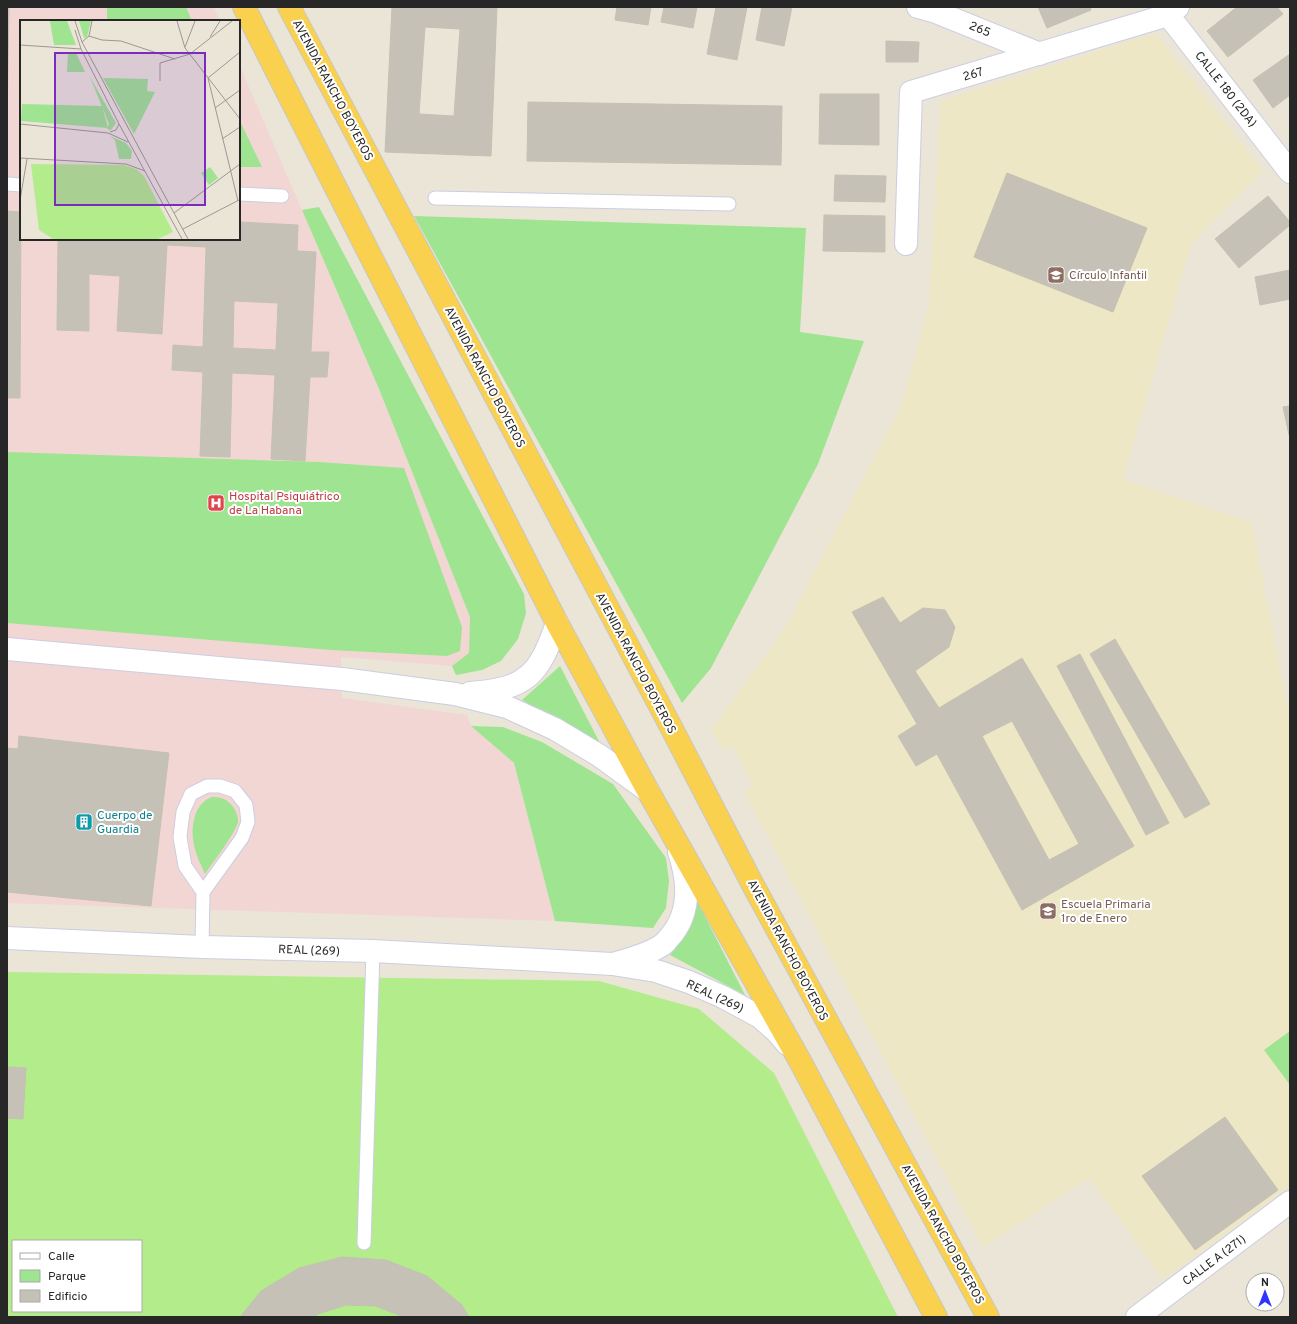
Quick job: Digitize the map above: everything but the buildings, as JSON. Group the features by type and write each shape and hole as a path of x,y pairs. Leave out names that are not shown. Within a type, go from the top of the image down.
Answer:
{"highway":[{"path":"244,7 557,623 648,791 800,1061 936,1317"},
{"name":"AVENIDA RANCHO BOYEROS","path":"289,7 671,727 753,885 988,1317"}],"street":[{"name":"265","path":"918,7 936,12 1040,54"},
{"name":"267","path":"906,244 911,92 1040,54 1169,10"},
{"name":"CALLE 180 (2DA)","path":"1169,10 1290,172"},
{"path":"454,694 500,690 515,685 531,675 540,663 548,648 557,623"},
{"path":"7,649 342,679 454,694 507,707 554,729 600,756 648,791"},
{"name":"REAL (269)","path":"612,964 660,947 676,930 684,909 687,890 685,869 676,841"},
{"name":"REAL (269)","path":"7,938 202,947 373,951 612,964 656,971 689,982 723,997 760,1017 777,1032 800,1061"},
{"name":"CALLE A (271)","path":"1137,1317 1290,1202"}],"lane":[{"path":"7,184 20,185"},
{"path":"240,194 282,196"},
{"path":"434,198 729,204"},
{"path":"202,947 204,892 242,838 248,822 246,805 235,792 220,786 207,786 191,794 183,812 180,837 185,866 204,892"},
{"path":"364,1243 373,951"}],"shaded area":[{"name":"Hospital Psiquiátrico de La Habana","path":"7,7 214,7 220,20 20,20 20,240 240,240 240,66 379,389 470,617 469,653 452,666 341,657 342,698 467,715 471,726 514,763 555,921 7,903"},
{"name":"Escuela Primaria 1ro de Enero","path":"1156,33 1263,171 1191,245 1123,479 1252,522 1290,720 1290,1186 1163,1279 1089,1178 983,1247 744,791 753,785 732,746 723,751 711,730 785,628 901,406 929,306 941,101"}],"green space":[{"path":"107,7 186,7 192,20 107,20"},
{"path":"240,121 262,167 240,167"},
{"path":"319,207 524,594 526,613 518,639 501,661 482,670 456,675 452,666 469,653 470,617 379,389 302,210"},
{"path":"414,216 806,228 800,332 864,341 818,464 711,668 682,703"},
{"path":"7,452 319,462 404,468 462,627 460,651 447,656 331,650 7,623"},
{"path":"560,666 601,745 522,700"},
{"path":"471,726 503,727 542,742 613,784 666,858 669,881 666,908 653,928 555,921 514,763"},
{"path":"212,797 219,797 228,801 237,814 238,822 229,840 205,874 195,849 193,824 197,810 206,800"},
{"path":"694,895 745,995 670,955 688,928"},
{"path":"7,972 599,981 699,1009 774,1073 898,1317 7,1317"},
{"path":"1290,1031 1290,1085 1264,1050"}],"place":[{"name":"Círculo Infantil","path":"1056,275"},
{"name":"Hospital Psiquiátrico de La Habana","path":"216,503"},
{"name":"Cuerpo de Guardia","path":"84,822"},
{"name":"Escuela Primaria 1ro de Enero","path":"1048,911"}]}
